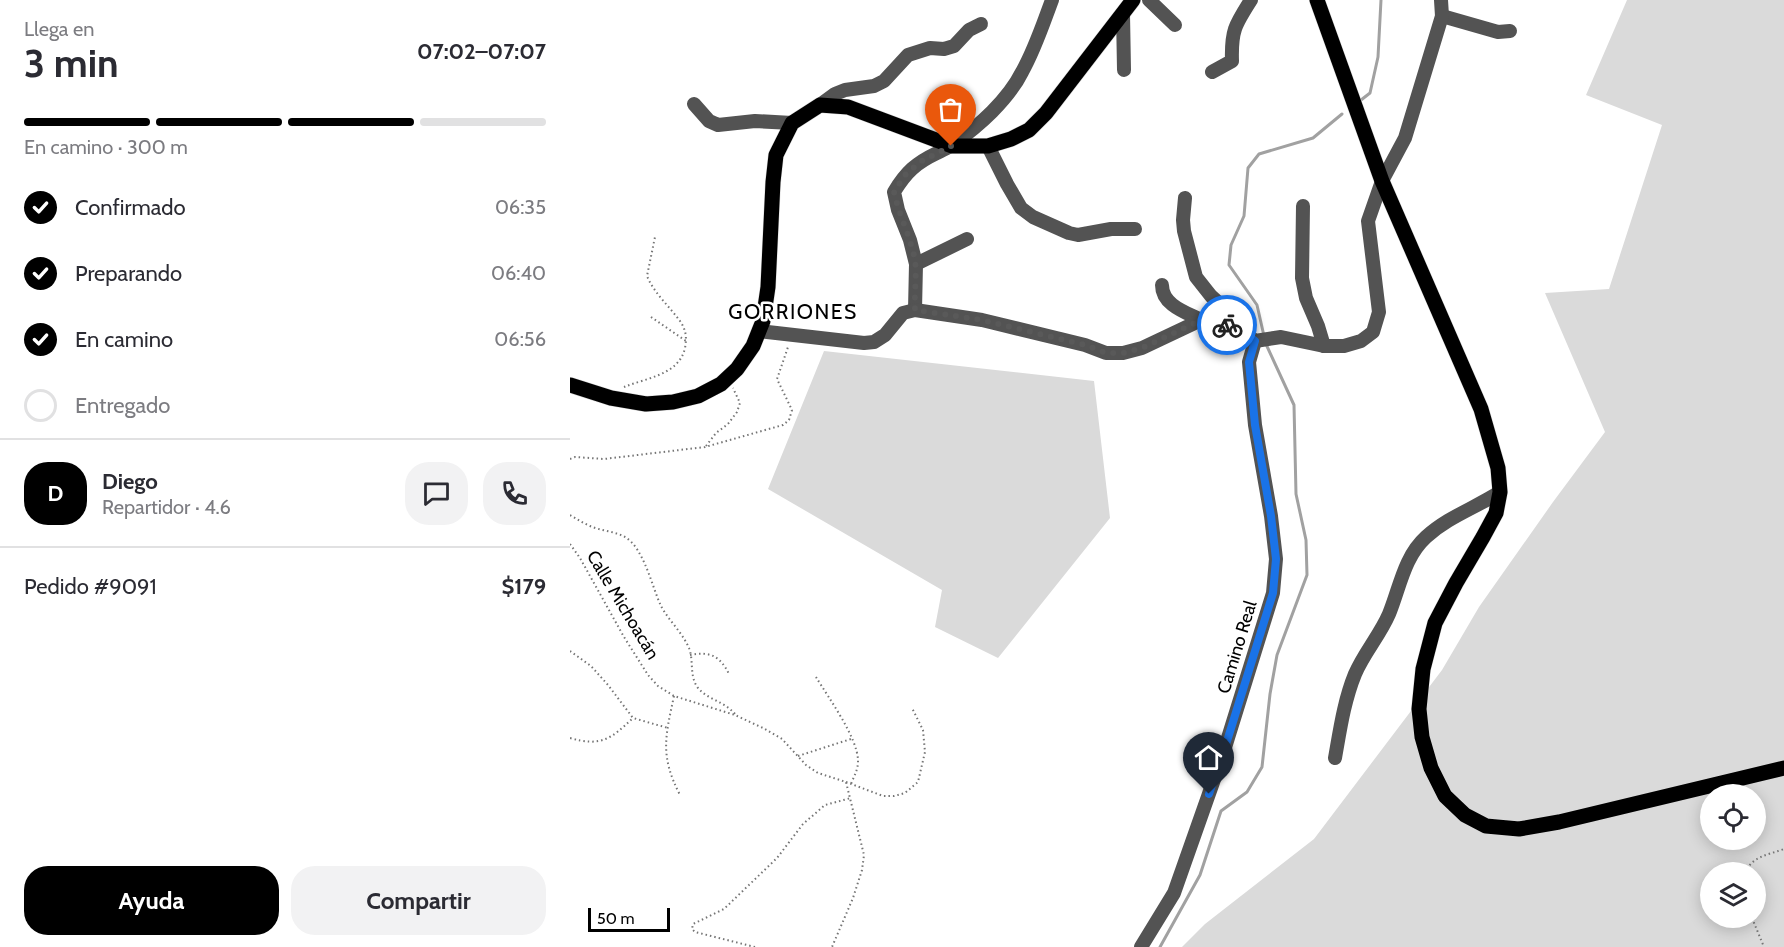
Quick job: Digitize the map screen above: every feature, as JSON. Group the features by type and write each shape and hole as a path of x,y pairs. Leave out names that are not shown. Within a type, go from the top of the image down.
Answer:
{"main road":[{"path":"570,384 611,398 646,404 673,402 699,396 721,384 737,369 753,346 763,321 768,287 776,155 792,123 820,105 848,107 951,146 988,146 1011,139 1029,130 1046,113 1133,0"},
{"path":"1317,0 1382,181 1481,409 1498,468 1500,492 1496,513 1435,623 1420,690 1419,709 1422,737 1431,768 1445,796 1464,815 1485,826 1519,829 1559,822 1784,768"}],"street":[{"path":"915,310 916,264 894,192 905,175 920,162 951,146 984,118 1007,94 1022,74 1052,0"},
{"path":"1149,0 1175,25"},
{"path":"1212,72 1232,61 1231,38 1237,22 1251,0"},
{"path":"759,331 864,343 874,342 885,335 903,313 915,310 982,320 1085,345 1106,353 1123,353 1142,348 1197,322 1209,320 1237,327 1255,341 1281,337 1324,346 1344,346 1361,341 1373,332 1379,312 1368,221 1382,181 1405,138 1442,16 1441,0"},
{"path":"1123,14 1124,70"},
{"path":"1442,16 1498,32 1510,31"},
{"path":"820,105 845,90 874,86 884,81 908,55 930,48 944,49 954,46 965,33 981,24"},
{"path":"694,104 709,121 718,125 754,121 792,123"},
{"path":"988,146 1022,208 1033,217 1078,235 1111,229 1135,230"},
{"path":"1185,198 1184,231 1196,277 1211,296 1233,316 1237,327"},
{"path":"1303,206 1302,278 1306,298 1324,346"},
{"path":"916,264 967,239"},
{"path":"1162,285 1161,289 1165,296 1178,310 1203,321"},
{"name":"Camino Real","path":"1141,947 1174,893 1223,754 1273,593 1276,559 1255,425 1249,362 1255,341"},
{"path":"1335,758 1345,704 1355,673 1388,617 1410,556 1425,538 1449,519 1500,492"}],"path":[{"path":"611,398 624,387 668,370 676,364 684,352 686,331 647,276 655,237"},
{"path":"651,317 686,341"},
{"path":"570,459 575,457 604,459 705,447 783,425 789,420 792,410 777,378 792,335"},
{"path":"705,447 737,412 740,403 729,377"},
{"path":"570,515 591,526 627,538 638,551 661,606 679,630 689,649 692,676 698,687 706,695 729,707 735,715"},
{"name":"Calle Michoacán","path":"570,544 624,638 648,675 658,686 674,696 735,715 763,728 782,739 806,765 818,773 883,796 905,793 918,782 925,753 923,730 912,708"},
{"path":"570,651 596,672 633,718 668,728"},
{"path":"690,655 704,652 717,658 725,665 729,674"},
{"path":"816,677 842,719 856,749 857,772 851,784"},
{"path":"674,696 666,756 671,777 680,795"},
{"path":"570,738 590,742 602,741 615,735 633,718"},
{"path":"798,756 851,739"},
{"path":"832,947 853,898 864,855 846,782"},
{"path":"755,947 694,932 693,924 724,909 777,858 803,824 825,805 851,798"},
{"path":"1752,862 1784,849"},
{"path":"1756,928 1764,947"}],"shaded area":[{"path":"1627,0 1784,0 1784,947 1182,947 1205,924 1314,839 1442,670 1479,607 1605,432 1545,293 1609,289 1662,125 1586,95"},
{"path":"824,351 1094,381 1110,518 998,658 935,627 942,590 768,489"}],"waterway":[{"path":"1361,100 1370,93 1378,57 1381,0"},
{"path":"1264,336 1257,305 1229,265 1231,245 1244,216 1248,168 1259,154 1313,138 1342,114"},
{"path":"1160,947 1200,875 1221,811 1247,792 1262,767 1277,655 1307,575 1306,540 1296,494 1294,405 1265,342"}],"way so far":[{"path":"951,146 920,162 905,175 894,192 916,264 915,310 982,320 1085,345 1106,353 1123,353 1142,348 1197,322 1209,320 1227,325"}],"district":[{"name":"GORRIONES","path":"793,312"}],"route":[{"path":"1209,794 1273,593 1276,559 1255,425 1251,384 1249,362 1255,341 1237,327 1227,325"}]}
